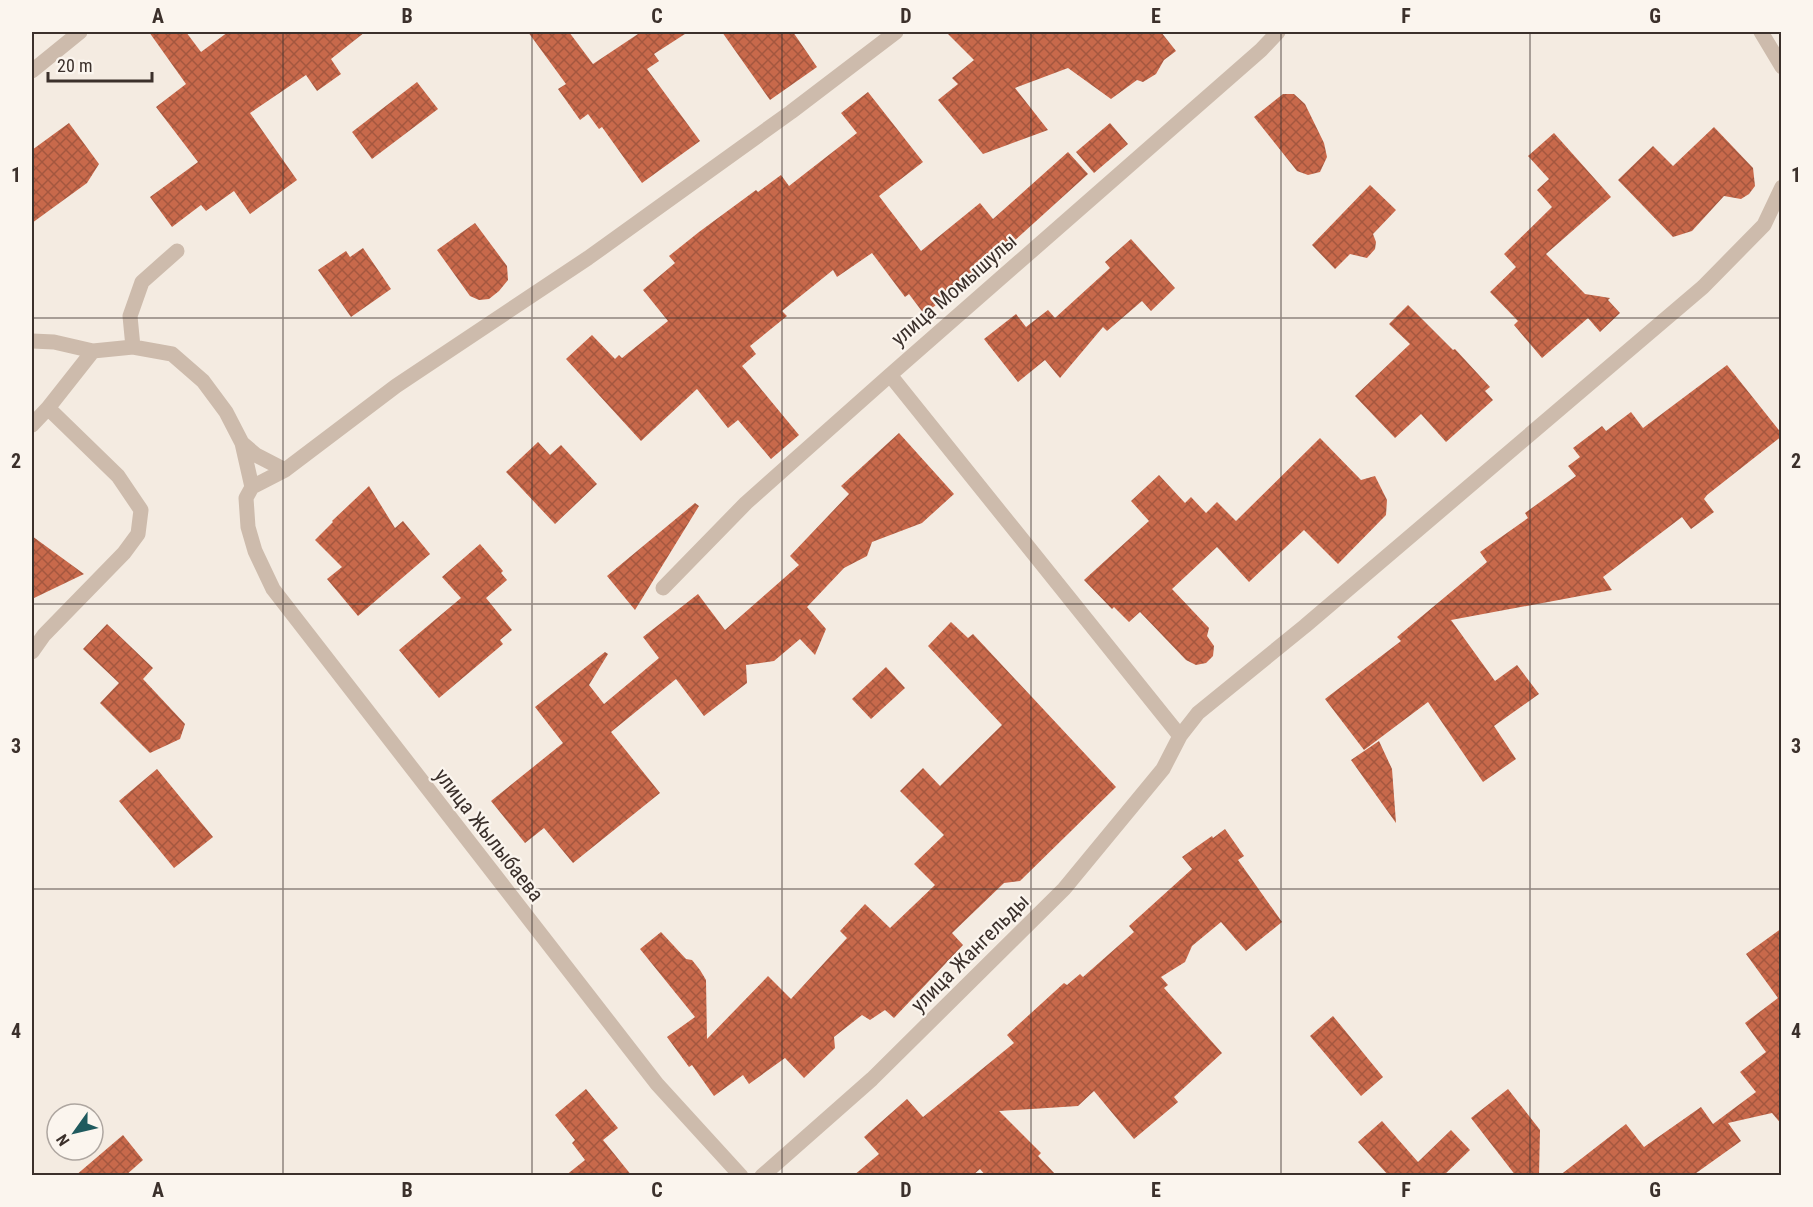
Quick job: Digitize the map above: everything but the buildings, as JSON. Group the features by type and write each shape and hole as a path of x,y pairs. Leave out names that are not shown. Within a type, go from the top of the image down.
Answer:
{"street":[{"path":"32,71 80,32"},
{"path":"249,493 285,470 396,386 588,258 791,112 896,32"},
{"name":"улица Момышулы","path":"663,588 746,503 1261,50 1278,32"},
{"path":"1761,32 1782,67"},
{"name":"улица Жангельды","path":"762,1176 872,1079 1064,889 1163,769 1180,736 1198,713 1305,626 1703,287 1764,225 1782,188"},
{"path":"133,347 130,316 142,282 177,251"},
{"path":"32,341 54,342 93,351 133,347 172,354 203,381 226,412 242,443 256,455 285,470"},
{"path":"32,425 93,351"},
{"path":"890,375 1180,736"},
{"path":"32,652 44,635 124,553 138,534 141,510 118,476 48,408"},
{"name":"улица Жылыбаева","path":"242,443 249,493 248,527 255,551 273,589 657,1084 741,1176"}]}
